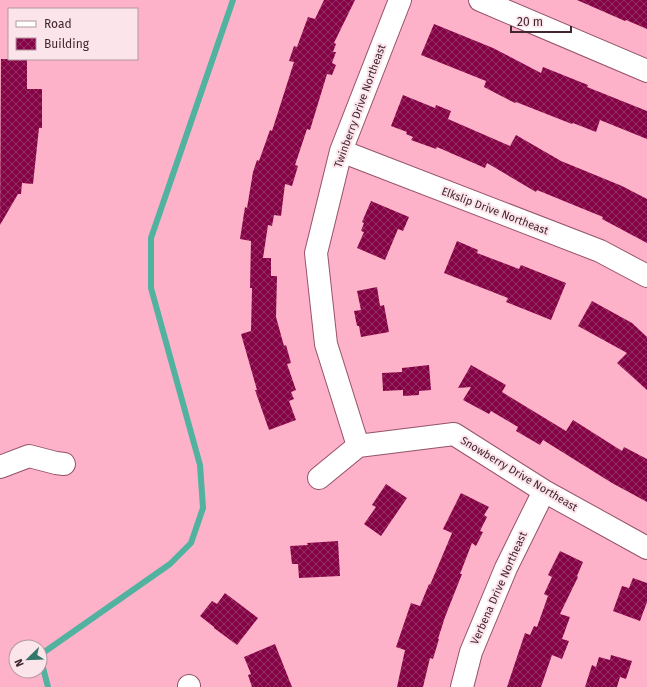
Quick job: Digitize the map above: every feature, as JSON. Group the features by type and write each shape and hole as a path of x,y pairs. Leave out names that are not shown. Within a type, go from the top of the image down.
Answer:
{"street":[{"name":"Twinberry Drive Northeast","path":"358,446 326,344 316,252 341,152 400,0"},
{"path":"480,0 647,71"},
{"name":"Elkslip Drive Northeast","path":"341,152 600,251 647,276"},
{"name":"Snowberry Drive Northeast","path":"358,446 454,434 544,491 647,548"},
{"path":"319,478 358,446"},
{"path":"0,467 29,456 64,464"},
{"name":"Verbena Drive Northeast","path":"462,687 471,652 506,568 544,491"}],"building":[{"path":"324,0 355,0 334,43 336,44 333,52 336,52 332,63 336,65 332,75 327,74 310,130 307,129 295,165 298,166 292,186 285,184 281,216 274,215 272,226 268,225 263,258 271,258 271,276 277,276 276,317 284,346 286,345 291,363 287,364 296,390 291,392 294,399 289,401 296,420 269,430 255,390 257,390 241,334 251,331 252,288 250,288 251,241 240,239 253,172 257,160 259,161 270,130 272,131 294,62 289,61 294,46 297,47 308,17 315,19"},
{"path":"577,0 647,0 647,29 626,20 625,21"},
{"path":"434,24 493,48 541,73 543,67 588,85 587,87 647,111 647,139 600,120 596,132 516,102 515,103 484,87 486,81 421,55"},
{"path":"1,59 27,60 27,89 42,89 42,128 39,128 33,184 22,183 21,194 18,194 0,225"},
{"path":"403,95 435,108 436,105 451,111 448,119 510,146 516,135 561,161 622,186 647,199 647,243 602,219 603,217 537,190 536,192 487,163 485,168 437,147 436,149 411,140 413,137 406,134 407,132 391,126"},
{"path":"371,201 409,217 403,231 398,229 385,260 357,248 364,232 361,231 364,223 362,222"},
{"path":"457,241 478,250 477,253 519,269 521,265 566,283 551,320 506,302 508,298 444,273"},
{"path":"377,287 380,306 384,305 389,332 361,337 354,311 361,310 357,291"},
{"path":"592,301 632,323 647,337 647,390 617,363 627,353 578,326"},
{"path":"429,365 431,390 419,391 419,395 403,396 403,390 383,391 382,373 402,372 402,368"},
{"path":"471,365 506,385 502,392 566,431 573,420 622,451 624,447 647,459 647,502 612,483 543,440 540,445 516,431 518,427 491,411 489,414 463,400 471,387 458,388"},
{"path":"386,484 407,498 381,536 364,524 376,507 372,505"},
{"path":"461,493 489,507 484,515 487,517 480,531 483,532 476,546 472,543 460,574 462,574 445,617 433,659 430,658 423,687 397,687 405,650 396,647 411,603 420,606 452,533 443,529"},
{"path":"338,541 340,576 299,578 298,564 292,564 290,546 308,545 307,543"},
{"path":"560,551 583,562 577,576 578,577 560,614 570,617 562,639 569,641 562,659 552,655 541,687 507,687 525,633 530,635 534,626 537,627 548,596 544,594 552,577 548,575"},
{"path":"633,578 647,583 647,602 640,621 613,611 622,586 629,588"},
{"path":"225,593 258,618 237,645 200,616 212,601 217,604"},
{"path":"275,644 292,687 252,687 248,675 251,674 244,657"},
{"path":"611,655 632,661 626,679 620,677 617,687 585,687 592,665 596,667 599,657 610,660"}],"waterway":[{"path":"48,649 170,564 191,543 203,508 200,465 151,288 151,238 233,0"},
{"path":"46,679 48,687"}]}
